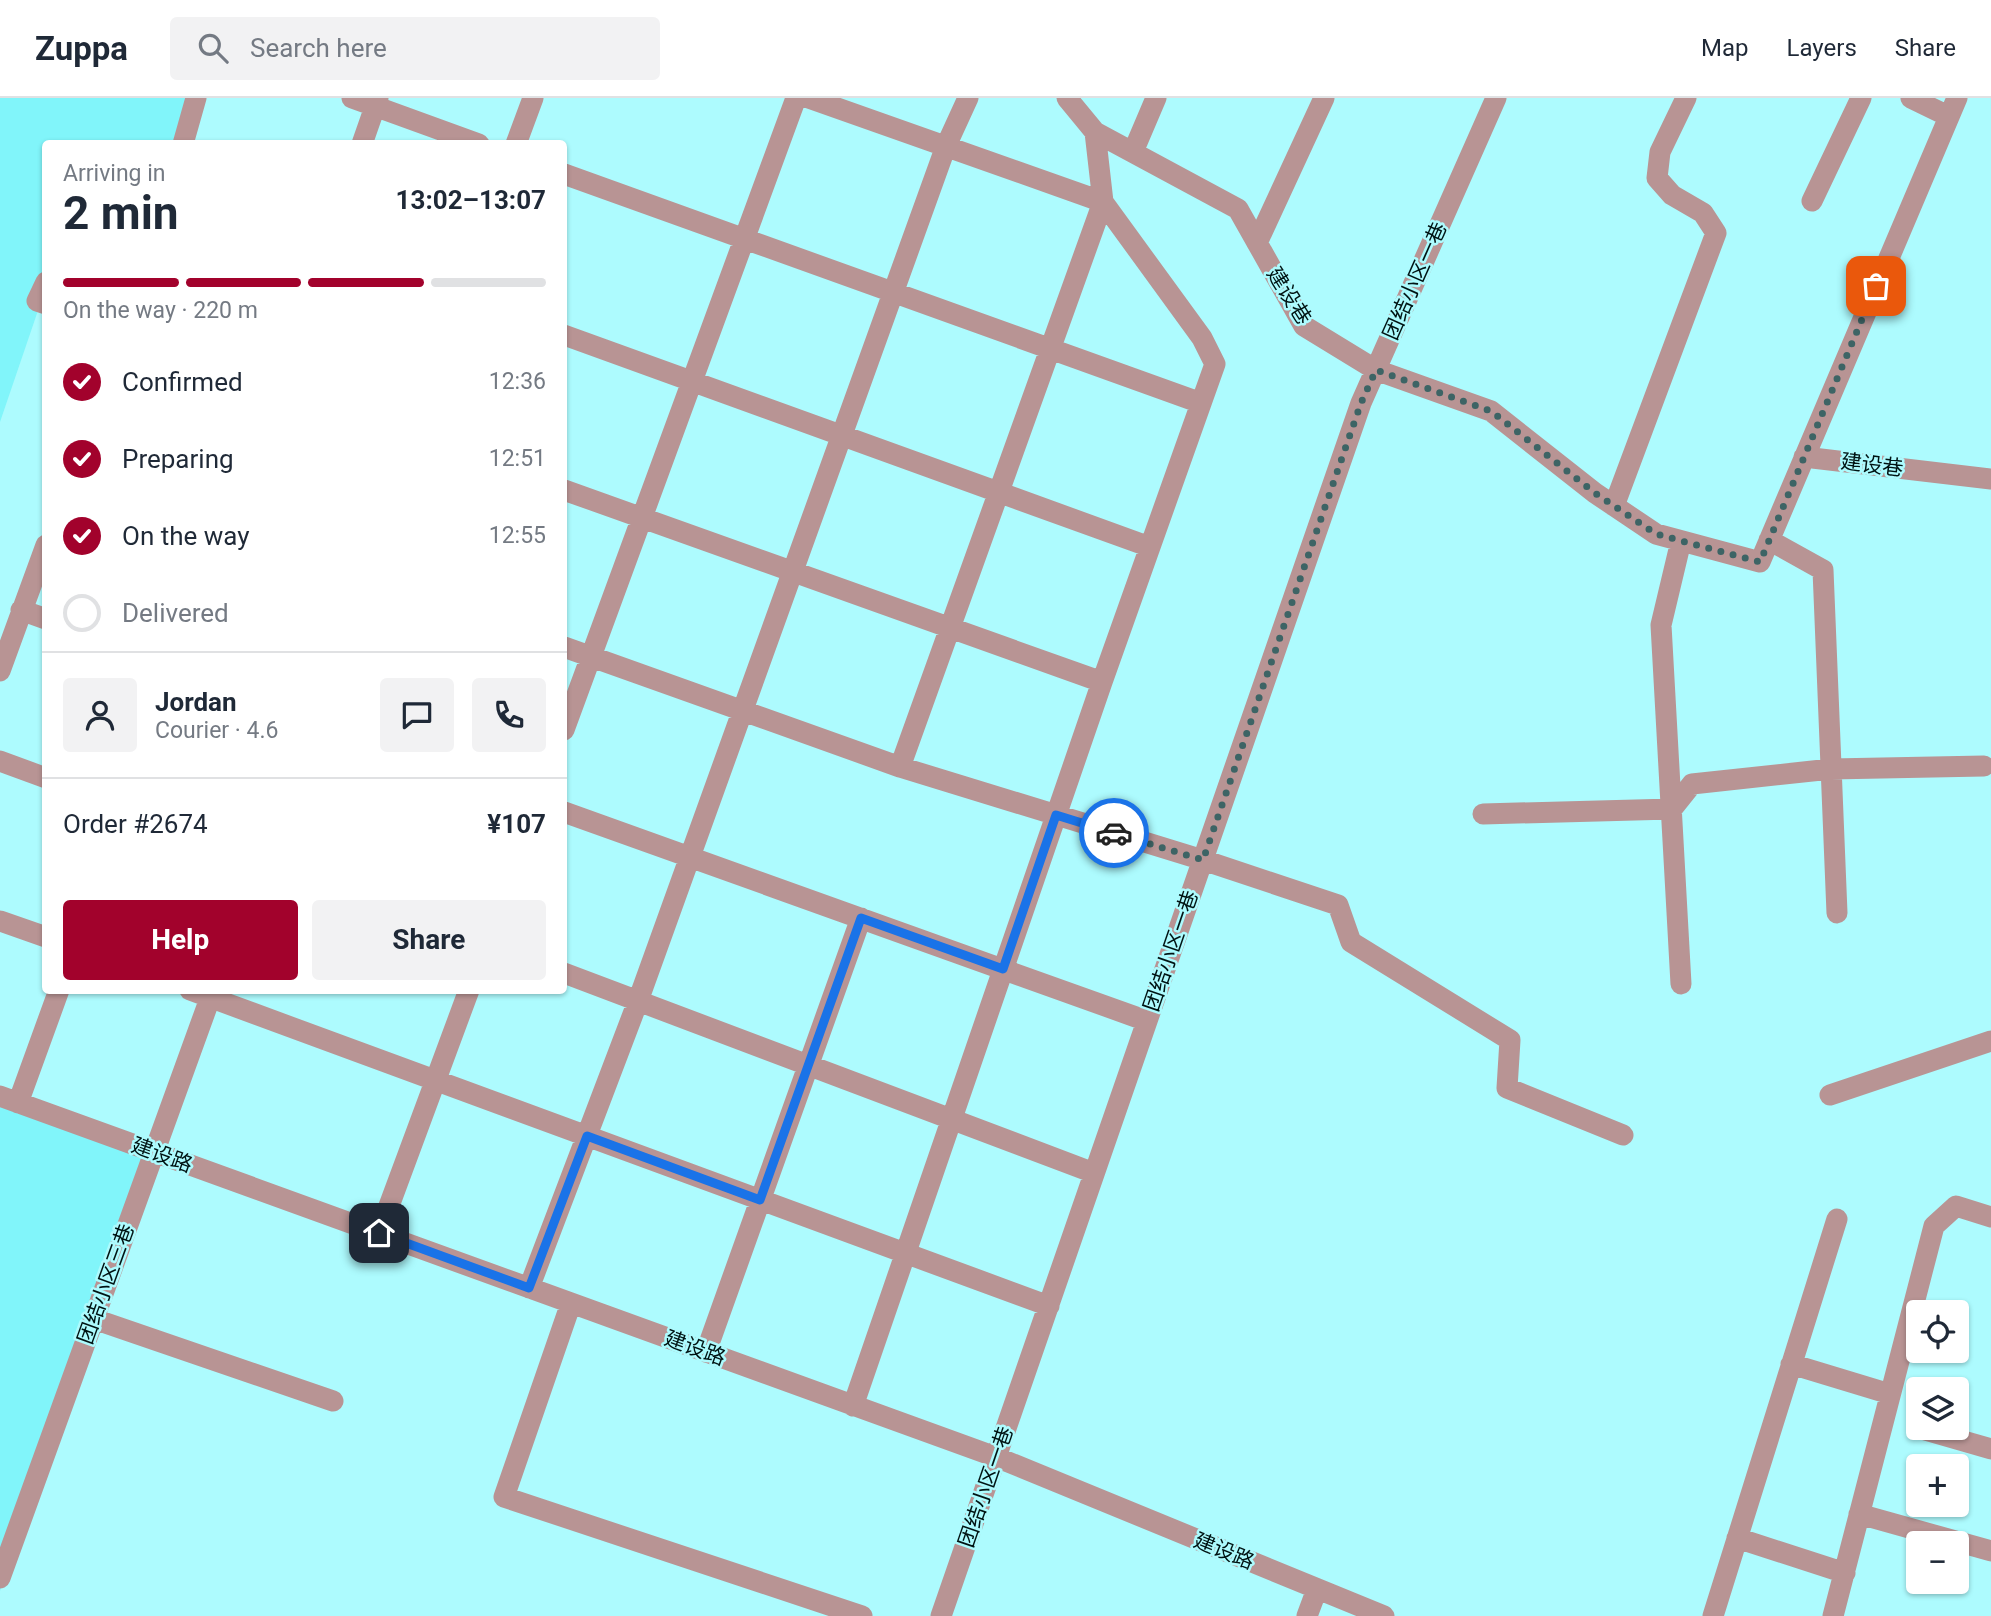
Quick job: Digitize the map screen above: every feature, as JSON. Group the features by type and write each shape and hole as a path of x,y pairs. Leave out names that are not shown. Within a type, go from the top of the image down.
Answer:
{"street":[{"path":"184,140 196,98"},
{"path":"352,98 376,102 469,140"},
{"path":"517,140 533,98"},
{"path":"567,722 796,98"},
{"path":"808,98 1103,202 1202,338 1215,364 1101,682 853,1406"},
{"path":"529,1288 638,1001 946,146 968,98"},
{"name":"建设巷","path":"1067,98 1095,132 1238,209 1304,326 1376,370 1491,411 1614,506 1656,534 1760,562 1804,457 1991,479"},
{"path":"1133,152 1156,98"},
{"path":"1257,243 1324,98"},
{"name":"团结小区一巷","path":"941,1616 1361,403 1496,98"},
{"path":"1614,506 1716,233 1703,213 1672,195 1657,178 1660,152 1686,98"},
{"path":"1812,201 1861,98"},
{"path":"1804,457 1953,107 1911,98"},
{"path":"363,140 376,102"},
{"path":"900,767 1103,202 1095,132"},
{"path":"567,175 1202,403"},
{"path":"567,336 1150,547"},
{"path":"567,491 1101,682"},
{"path":"1769,540 1823,570 1838,913"},
{"path":"1681,541 1661,625 1681,984"},
{"path":"0,671 42,555"},
{"path":"21,610 42,618"},
{"path":"567,648 900,767 1203,860 1338,905 1351,942 1510,1040 1507,1088 1623,1135"},
{"path":"0,761 42,777"},
{"path":"1483,814 1672,809 1692,784 1831,769 1983,766"},
{"path":"567,813 1147,1021"},
{"path":"706,1352 861,918"},
{"path":"0,921 42,936"},
{"path":"567,974 1094,1174"},
{"path":"9,1099 57,994"},
{"name":"团结小区三巷","path":"0,1578 155,1152 204,994"},
{"path":"207,994 1049,1306"},
{"path":"379,1233 468,994"},
{"path":"1830,1095 1991,1041"},
{"name":"建设路","path":"9,1099 996,1457 1384,1616"},
{"path":"1833,1616 1934,1226 1956,1206 1991,1217"},
{"path":"1713,1616 1837,1219"},
{"path":"571,1303 504,1497 862,1616"},
{"path":"94,1319 333,1401"},
{"path":"1791,1364 1890,1394"},
{"path":"1884,1418 1906,1424"},
{"path":"1960,1440 1991,1449"},
{"path":"1859,1514 1991,1551"},
{"path":"1738,1538 1844,1573"},
{"path":"1307,1616 1317,1589"}],"shaded area":[{"path":"0,98 206,98 189,140 42,140 42,299 0,422"},
{"path":"0,1096 162,1156 0,1591"}],"way so far":[{"path":"1114,833 1203,860 1361,403 1376,370 1491,411 1595,493 1656,534 1760,562 1876,286"}],"route":[{"path":"379,1233 529,1288 587,1136 760,1200 861,918 1003,969 1056,815 1114,833"}]}
